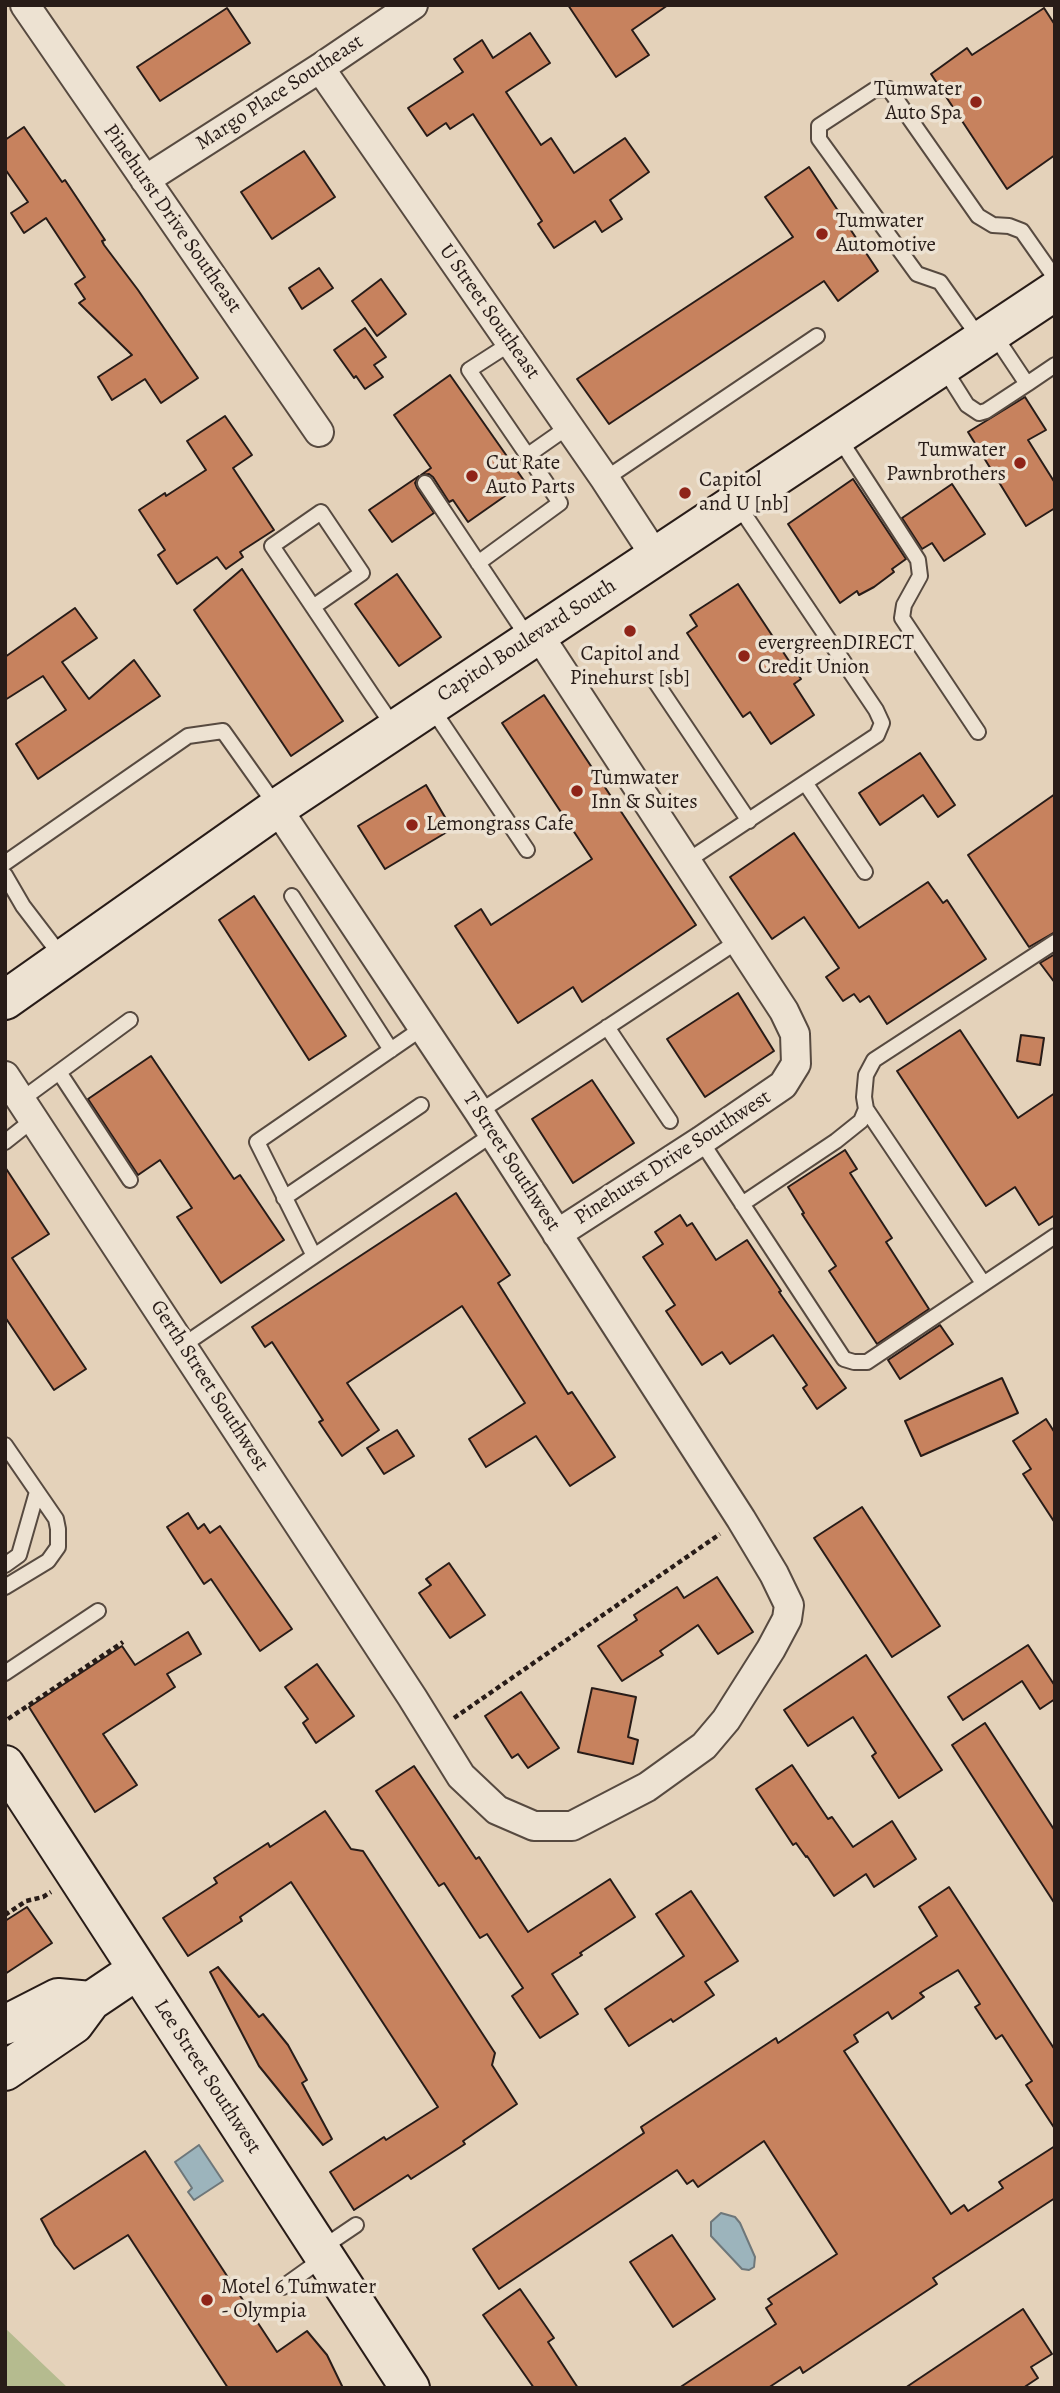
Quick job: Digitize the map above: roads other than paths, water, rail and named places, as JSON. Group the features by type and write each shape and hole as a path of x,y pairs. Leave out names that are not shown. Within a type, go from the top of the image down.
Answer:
{"main road":[{"name":"Capitol Boulevard South","path":"5,1000 278,808 1055,291"},
{"name":"Lee Street Southwest","path":"5,1765 410,2388"},
{"path":"5,2071 74,2024 91,2001 137,1970"},
{"path":"5,2025 58,1998 91,2001"}],"street":[{"name":"Pinehurst Drive Southeast","path":"25,5 319,432"},
{"name":"Margo Place Southeast","path":"145,180 413,5"},
{"name":"U Street Southeast","path":"320,68 656,556"},
{"name":"Pinehurst Drive Southwest","path":"534,637 618,756 785,1011 794,1029 796,1064 783,1085 557,1234"},
{"name":"T Street Southwest","path":"278,808 424,1027 741,1519 789,1605 787,1619 726,1720 704,1746 647,1787 572,1826 534,1826 497,1810 461,1776 433,1732"},
{"name":"Gerth Street Southwest","path":"5,1076 433,1732"}],"lane":[{"path":"1027,384 940,282 917,274 819,139 819,126 874,90 889,89 978,216 993,225 1009,226 1021,231 1055,278"},
{"path":"605,479 817,336"},
{"path":"478,563 560,503 470,370 511,343"},
{"path":"942,366 967,405 979,413 1055,365"},
{"path":"528,455 568,427"},
{"path":"837,436 918,559 920,576 904,605 902,618 978,732"},
{"path":"425,483 478,563 534,637"},
{"path":"687,862 877,735 882,723 876,710 737,502"},
{"path":"313,607 362,573 321,512 272,546 313,607 395,729"},
{"path":"655,681 749,821"},
{"path":"430,706 527,850"},
{"path":"5,863 188,736 223,731 278,808"},
{"path":"806,784 865,872"},
{"path":"5,875 23,906 63,958"},
{"path":"292,896 391,1050"},
{"path":"182,1346 314,1256 607,1027 738,941"},
{"path":"983,1283 866,1109 866,1075 874,1060 1055,942"},
{"path":"5,1142 27,1110 59,1072 130,1020"},
{"path":"314,1256 257,1142 424,1027"},
{"path":"607,1027 670,1121"},
{"path":"59,1072 130,1180"},
{"path":"284,1198 421,1105"},
{"path":"742,1204 836,1141 861,1121 866,1109"},
{"path":"701,1141 844,1359 855,1362 867,1362 1055,1236"},
{"path":"5,1445 55,1519 58,1529 58,1547 48,1561 5,1587"},
{"path":"5,1565 19,1555 37,1492"},
{"path":"5,1673 98,1611"},
{"path":"283,2287 356,2225"}],"water":[{"path":"199,2145 223,2181 194,2200 188,2192 192,2188 175,2162"},
{"path":"721,2213 735,2217 740,2223 755,2257 754,2267 749,2270 742,2269 711,2236 711,2222"}],"place":[{"name":"Tumwater Auto Spa","path":"976,102"},
{"name":"Tumwater Automotive","path":"822,234"},
{"name":"Tumwater Pawnbrothers","path":"1020,463"},
{"name":"Cut Rate Auto Parts","path":"472,476"},
{"name":"Capitol and U [nb]","path":"685,493"},
{"name":"Capitol and Pinehurst [sb]","path":"630,631"},
{"name":"evergreenDIRECT Credit Union","path":"744,656"},
{"name":"Tumwater Inn & Suites","path":"577,791"},
{"name":"Lemongrass Cafe","path":"412,825"},
{"name":"Motel 6 Tumwater - Olympia","path":"207,2300"}]}
